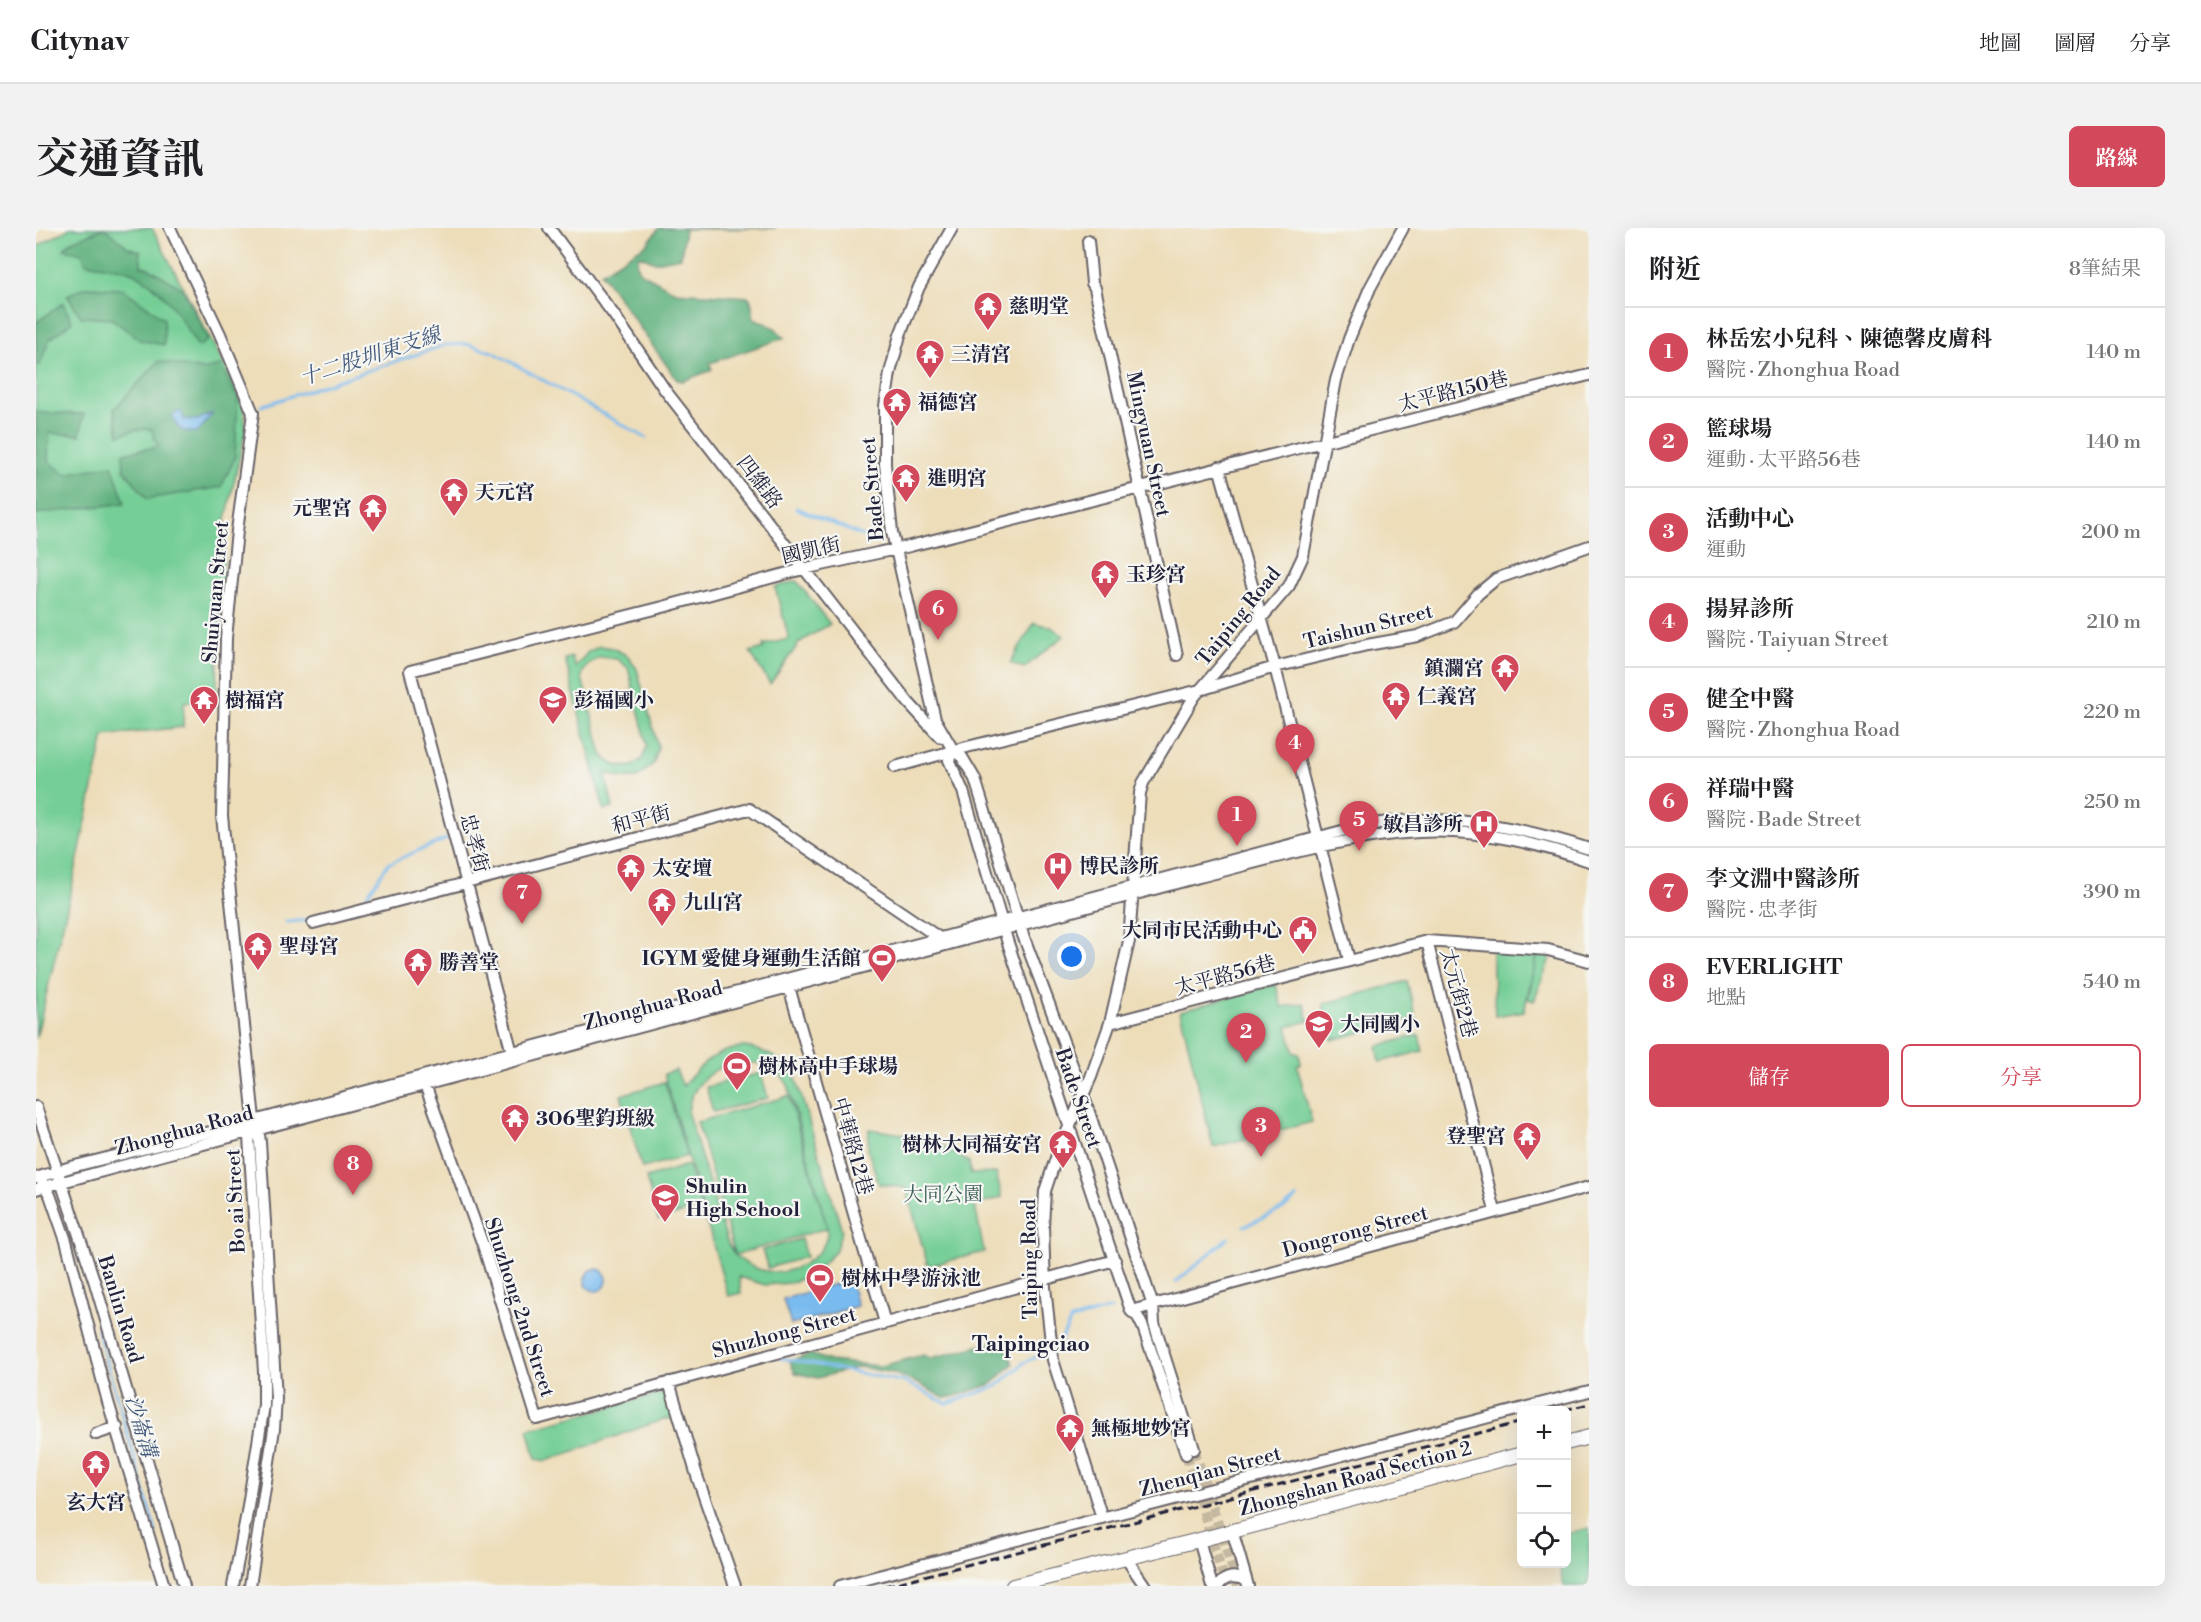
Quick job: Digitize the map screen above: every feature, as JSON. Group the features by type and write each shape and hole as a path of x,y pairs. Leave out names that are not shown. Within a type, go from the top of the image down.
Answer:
{"main road":[{"path":"1571,1442 1589,1437"},
{"name":"Zhongshan Road Section 2","path":"1013,1586 1199,1540 1517,1455"}],"street":[{"name":"Shuiyuan Street","path":"170,228 220,334 253,413 237,531 226,638 222,816 254,1125"},
{"name":"四維路","path":"549,228 614,315 665,390 803,569 911,707 953,750"},
{"name":"Bade Street","path":"952,228 919,287 900,335 890,373 885,406 885,464 896,549 935,719 953,750 962,757 975,779 1019,921 1083,1094 1153,1306 1148,1325"},
{"name":"Taiping Road","path":"1102,1518 1053,1360 1045,1279 1043,1226 1045,1191 1058,1152 1110,1023 1129,941 1140,793 1143,783 1200,690 1289,586 1303,556 1336,380 1349,339 1370,288 1403,228"},
{"name":"Mingyuan Street","path":"1088,242 1092,283 1109,347 1177,655"},
{"name":"太平路150巷","path":"1325,441 1589,375"},
{"name":"國凱街","path":"410,671 803,569 896,549 1325,441"},
{"path":"1219,467 1275,667 1349,960"},
{"name":"Taishun Street","path":"1200,690 1275,667 1367,645 1418,636 1454,622 1478,594 1496,579 1589,546"},
{"name":"忠孝街","path":"410,671 513,1056"},
{"path":"895,767 953,750 1200,690"},
{"name":"Bade Street","path":"953,750 949,760 963,791 1003,925 1131,1311 1148,1325 1190,1451"},
{"name":"和平街","path":"313,923 749,809 940,941"},
{"name":"Zhonghua Road","path":"38,1181 513,1056 600,1038 940,941 1320,842 1373,823 1420,820 1508,826 1589,849"},
{"name":"Zhonghua Road","path":"1320,842 1420,832 1463,833 1514,839 1589,861"},
{"path":"1427,941 1548,950 1589,961"},
{"name":"太元街2巷","path":"1349,960 1427,941 1496,1211"},
{"name":"太平路56巷","path":"1110,1023 1349,960"},
{"name":"中華路12巷","path":"787,983 885,1323"},
{"name":"Shuzhong 2nd Street","path":"423,1080 483,1245 537,1419 669,1382"},
{"name":"Banlin Road","path":"36,1107 95,1283 184,1586"},
{"name":"Bo ai Street","path":"233,1586 264,1405 264,1372 249,1137 254,1125"},
{"name":"Bo ai Street","path":"250,1586 274,1429 276,1398 260,1142 254,1125"},
{"name":"Banlin Road","path":"38,1181 66,1241 164,1586"},
{"name":"Dongrong Street","path":"1131,1311 1589,1187"},
{"name":"Shuzhong Street","path":"669,1382 1115,1260"},
{"path":"669,1382 697,1476 735,1586"},
{"name":"Zhenqian Street","path":"840,1586 1589,1391"},
{"path":"96,1434 117,1427"},
{"path":"1232,1530 1247,1583"},
{"path":"1199,1540 1212,1586"},
{"path":"1126,1558 1145,1586"},
{"path":"1218,1586 1224,1579 1236,1576 1247,1583"}],"green space":[{"path":"70,228 152,228 242,399 246,428 226,519 216,699 184,702 183,727 104,736 73,882 36,1038 36,247"},
{"path":"104,228 129,248 140,251 141,266 149,268 183,289 208,340 198,347 162,294 142,278 120,268 86,263 82,253 64,249 72,241"},
{"path":"659,228 776,228 685,229 681,257 655,262 639,255 637,264 640,272 676,292 749,297 754,318 775,328 784,338 710,363 712,370 683,381 677,380 601,273 647,244"},
{"path":"86,287 123,289 164,319 164,345 140,340 112,319 81,317 67,295"},
{"path":"63,303 72,322 49,340 40,365 36,365 36,323"},
{"path":"159,361 203,370 220,366 238,398 235,458 221,487 147,499 124,469 123,453 158,447 151,429 134,430 119,435 114,409"},
{"path":"36,411 84,414 80,435 49,433 48,461 65,474 112,465 125,503 36,514"},
{"path":"797,581 830,624 800,642 770,684 750,652 764,648 763,645 789,639 775,587"},
{"path":"1034,623 1051,627 1064,636 1024,668 1010,663"},
{"path":"600,646 613,648 628,656 637,669 658,747 654,763 637,778 621,778 605,773 613,808 604,810 565,659 572,657 575,667 588,652","holes":["600,657 617,659 628,668 647,745 642,759 632,766 615,764 602,754 582,678 586,668"]},
{"path":"1492,948 1535,953 1536,959 1524,1011 1495,1016"},
{"path":"1538,952 1551,956 1534,1001 1528,999"},
{"path":"1407,981 1416,1018 1332,1040 1323,1004"},
{"path":"1276,984 1282,1007 1304,1003 1309,1021 1287,1027 1294,1053 1299,1053 1301,1064 1297,1065 1312,1122 1213,1147 1180,1011"},
{"path":"1419,1035 1423,1051 1380,1062 1377,1046"},
{"path":"752,1048 777,1059 794,1072 842,1230 835,1252 811,1275 790,1283 765,1285 739,1277 741,1293 728,1296 664,1074 676,1070 683,1086 709,1059 734,1049","holes":["734,1062 758,1063 777,1072 788,1085 827,1227 789,1096 697,1122 735,1255 728,1244 688,1114 689,1104 696,1088 716,1070","827,1228 823,1246 817,1254 792,1269 774,1272 758,1269 735,1255"]},
{"name":"樹林高中手球場","path":"761,1073 768,1098 713,1112 706,1087"},
{"path":"665,1082 687,1156 642,1168 621,1095"},
{"name":"大同公園","path":"869,1129 929,1138 969,1162 971,1174 996,1173 1002,1197 975,1206 984,1252 928,1266 906,1188 879,1184 868,1151"},
{"path":"688,1165 701,1207 658,1220 646,1178"},
{"path":"801,1239 806,1257 768,1268 762,1250"},
{"path":"1003,1340 1013,1364 992,1384 944,1398 893,1373 859,1367 818,1378 795,1373 790,1361 811,1354 830,1361 881,1366 923,1355 931,1358"},
{"path":"667,1392 675,1418 665,1419 546,1461 536,1459 528,1429"},
{"path":"1589,1528 1589,1586 1564,1586 1560,1568 1571,1568 1571,1533"}],"water":[{"path":"181,411 184,419 197,420 213,413 198,432 192,432 181,430 176,424 172,415"},
{"path":"596,1269 604,1272 607,1280 604,1288 596,1291 588,1288 585,1280 588,1272"},
{"name":"樹林中學游泳池","path":"850,1280 857,1306 791,1325 783,1299"}],"waterway":[{"name":"十二股圳東支線","path":"261,406 445,345 467,344 495,353 646,438"},
{"name":"十二股圳東支線","path":"796,508 870,539"},
{"path":"359,907 388,864 447,839"},
{"path":"286,922 310,920"},
{"path":"1244,1226 1283,1209 1297,1197"},
{"path":"1176,1282 1228,1238"},
{"path":"776,1357 905,1382 947,1404 997,1386 1025,1362 1057,1348 1071,1320 1111,1309"},
{"name":"沙崙溝","path":"97,1329 156,1532"}],"tunnel":[{"path":"1194,1449 1238,1586"},
{"path":"1186,1454 1226,1586"}],"railway":[{"path":"1571,1408 1589,1404"},
{"path":"885,1586 1517,1423"}],"place":[{"name":"慈明堂","path":"988,332"},
{"name":"三清宮","path":"930,380"},
{"name":"福德宮","path":"897,428"},
{"name":"進明宮","path":"906,504"},
{"name":"天元宮","path":"454,518"},
{"name":"元聖宮","path":"373,534"},
{"name":"玉珍宮","path":"1105,600"},
{"name":"祥瑞中醫","path":"938,640"},
{"name":"鎮瀾宮","path":"1505,694"},
{"name":"仁義宮","path":"1396,722"},
{"name":"樹福宮","path":"204,726"},
{"name":"彭福國小","path":"553,726"},
{"name":"揚昇診所","path":"1295,774"},
{"name":"林岳宏小兒科、陳德馨皮膚科","path":"1237,846"},
{"name":"敏昌診所","path":"1484,850"},
{"name":"健全中醫","path":"1359,851"},
{"name":"博民診所","path":"1058,892"},
{"name":"太安壇","path":"631,894"},
{"name":"李文淵中醫診所","path":"522,924"},
{"name":"九山宮","path":"662,928"},
{"name":"大同市民活動中心","path":"1303,956"},
{"name":"聖母宮","path":"258,972"},
{"name":"IGYM 愛健身運動生活館","path":"882,984"},
{"name":"勝善堂","path":"418,988"},
{"name":"大同國小","path":"1319,1050"},
{"name":"籃球場","path":"1246,1063"},
{"name":"樹林高中手球場","path":"737,1092"},
{"name":"306聖鈞班級","path":"515,1144"},
{"name":"活動中心","path":"1261,1157"},
{"name":"登聖宮","path":"1527,1162"},
{"name":"樹林大同福安宮","path":"1063,1170"},
{"name":"EVERLIGHT","path":"353,1195"},
{"name":"Shulin High School","path":"665,1224"},
{"name":"樹林中學游泳池","path":"820,1304"},
{"name":"無極地妙宮","path":"1070,1454"},
{"name":"玄大宮","path":"96,1490"}],"district":[{"name":"Taipingciao","path":"1031,1344"}]}
